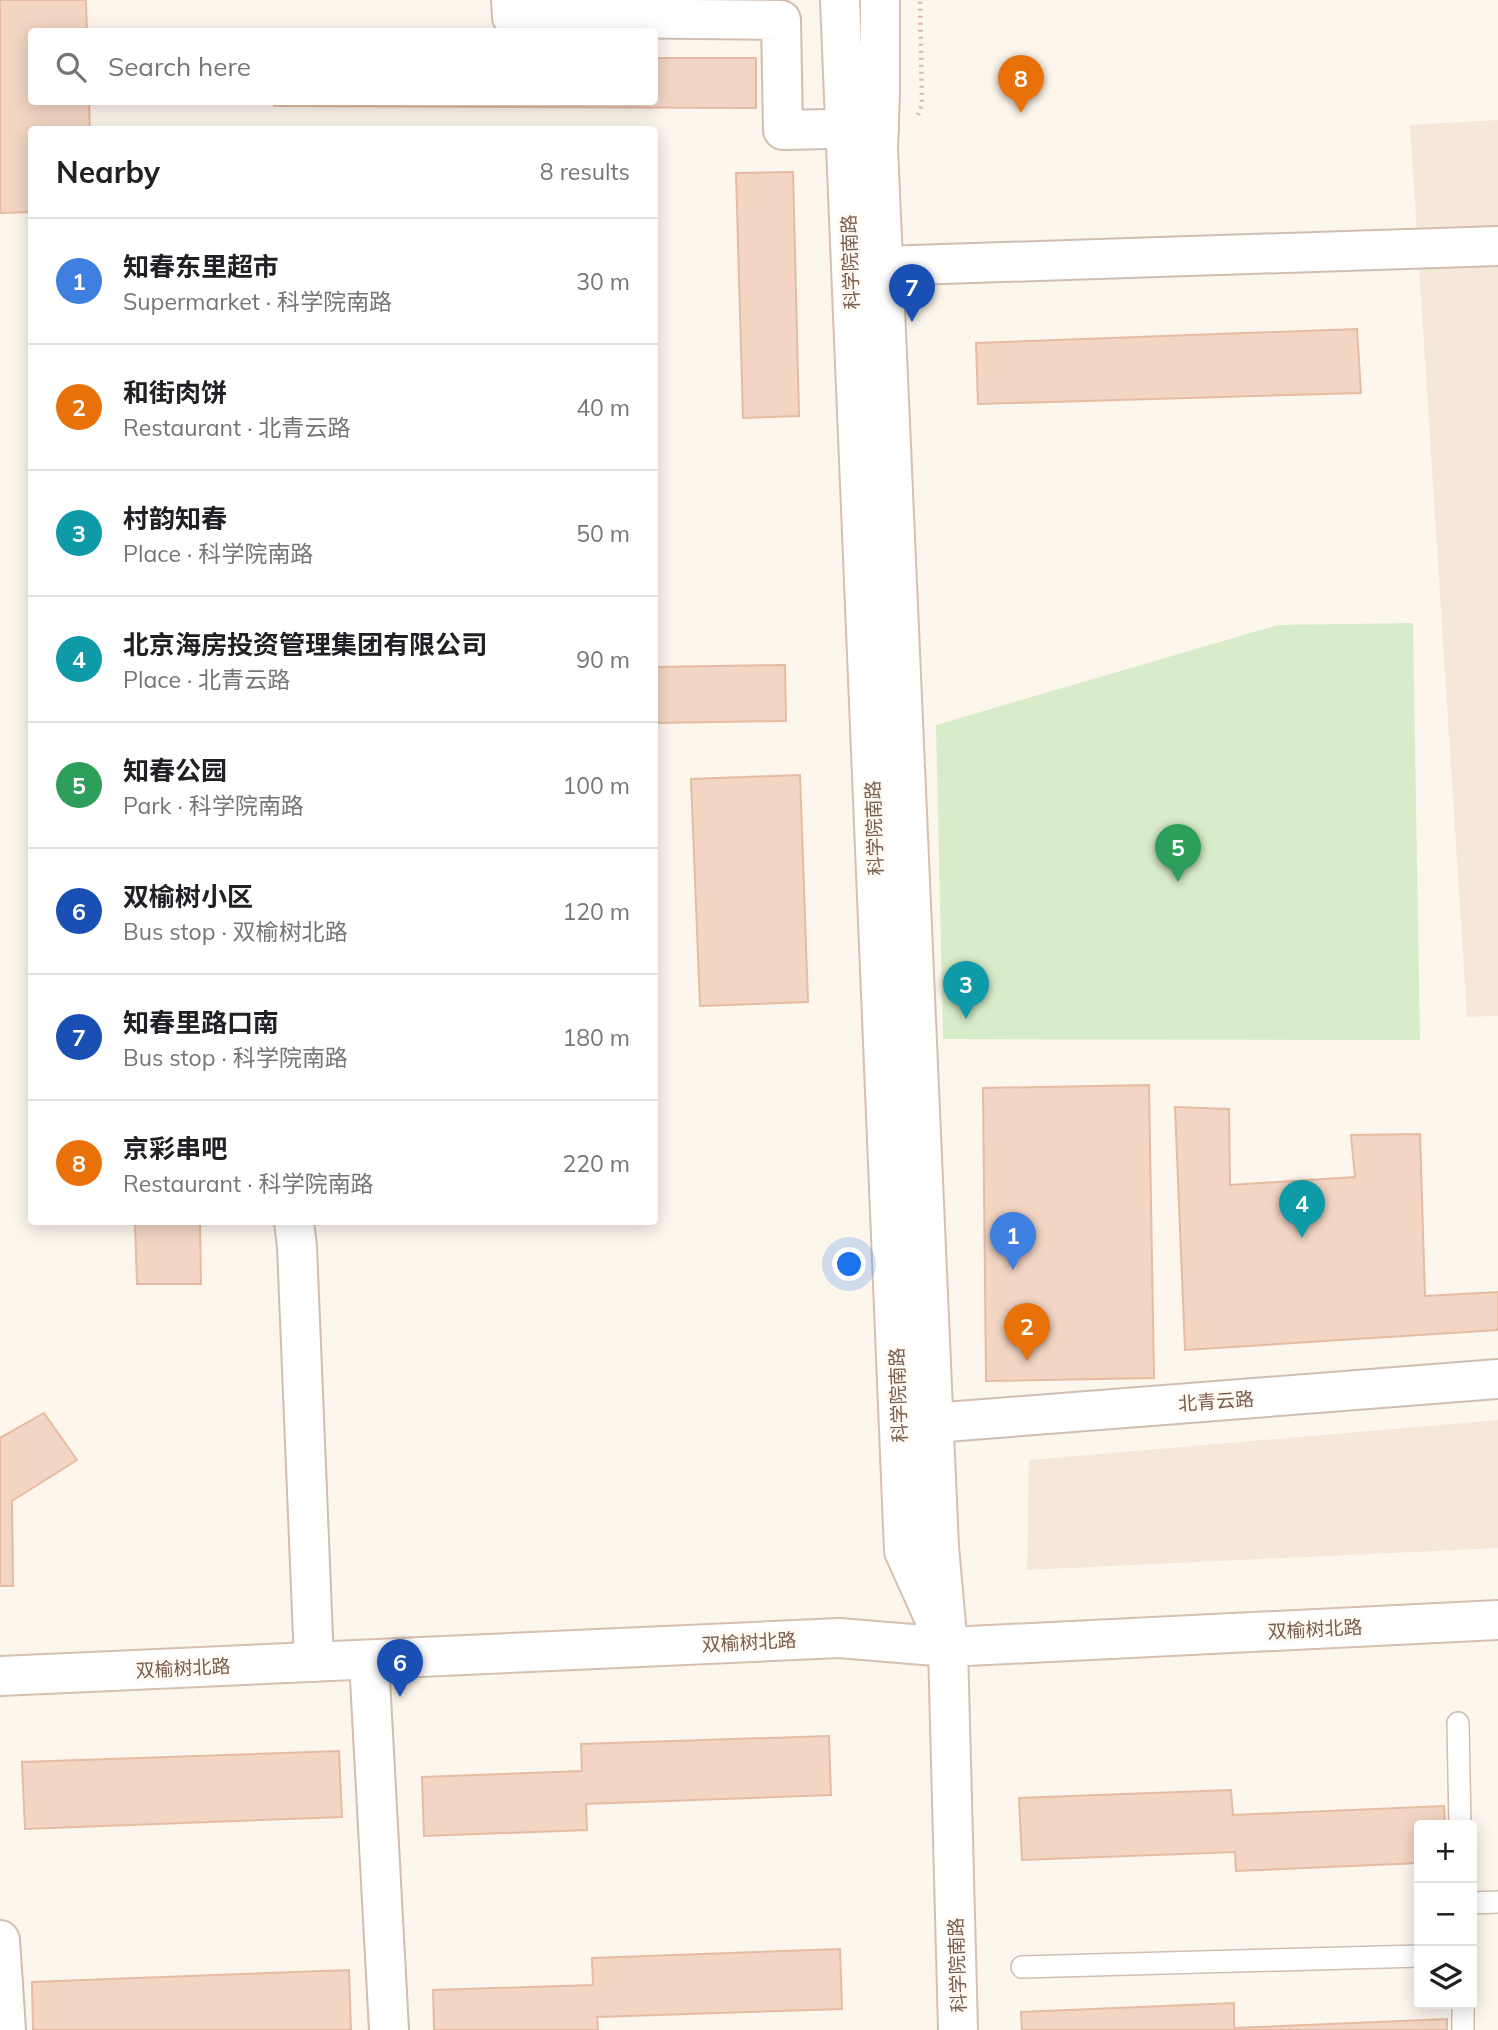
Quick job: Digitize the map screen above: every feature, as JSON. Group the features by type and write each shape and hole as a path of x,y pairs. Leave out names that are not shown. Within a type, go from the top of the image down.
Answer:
{"street":[{"path":"512,0 512,17 781,20 783,130 862,128"},
{"name":"科学院南路","path":"840,0 862,128 904,1551 948,1647"},
{"name":"科学院南路","path":"880,0 862,128 878,148 933,1423 939,1547 948,1647 958,2030"},
{"path":"883,266 1498,246"},
{"path":"294,1225 313,1662"},
{"name":"北青云路","path":"933,1423 1498,1379"},
{"name":"双榆树北路","path":"0,1676 839,1638 948,1647 1498,1620"},
{"path":"369,1660 389,2030"},
{"path":"0,1940 6,2030"}],"lane":[{"path":"1458,1723 1460,1820"},
{"path":"1477,1903 1498,1902"},
{"path":"1022,1967 1414,1956"},
{"path":"1463,2009 1463,2030"}],"shaded area":[{"path":"1498,120 1498,1016 1467,1017 1410,125"},
{"path":"1498,1420 1498,1548 1027,1570 1029,1460"}],"green space":[{"path":"1413,623 1420,1040 943,1039 936,725 1278,625"}],"building":[{"path":"0,0 86,0 87,28 28,28 28,105 89,105 90,126 28,126 28,212 0,213"},
{"path":"658,58 756,58 756,108 274,106 658,105"},
{"path":"793,172 799,416 743,418 736,173"},
{"path":"1357,329 1361,393 978,404 976,343"},
{"path":"785,665 786,721 658,723 658,667"},
{"path":"800,775 808,1002 700,1006 691,779"},
{"path":"1149,1085 1154,1378 986,1381 983,1088"},
{"path":"1175,1107 1229,1109 1230,1185 1355,1177 1351,1135 1420,1134 1425,1296 1498,1292 1498,1330 1185,1350"},
{"path":"135,1225 200,1225 201,1284 137,1284"},
{"path":"44,1413 77,1460 12,1501 13,1586 0,1586 0,1438"},
{"path":"829,1736 831,1795 586,1804 587,1830 424,1836 422,1777 582,1771 581,1744"},
{"path":"339,1751 342,1817 25,1829 22,1762"},
{"path":"1231,1790 1233,1815 1444,1806 1445,1820 1414,1820 1414,1863 1236,1871 1235,1852 1022,1860 1019,1798"},
{"path":"840,1949 842,2009 597,2017 598,2030 434,2030 433,1990 593,1985 592,1958"},
{"path":"349,1970 351,2030 33,2030 32,1982"},
{"path":"1234,2003 1234,2028 1447,2019 1447,2030 1022,2030 1021,2012"}],"place":[{"name":"京彩串吧","path":"1021,113"},
{"name":"知春里路口南","path":"912,322"},
{"name":"知春公园","path":"1178,882"},
{"name":"村韵知春","path":"966,1019"},
{"name":"北京海房投资管理集团有限公司","path":"1302,1238"},
{"name":"知春东里超市","path":"1013,1270"},
{"name":"和街肉饼","path":"1027,1361"},
{"name":"双榆树小区","path":"400,1697"}]}
